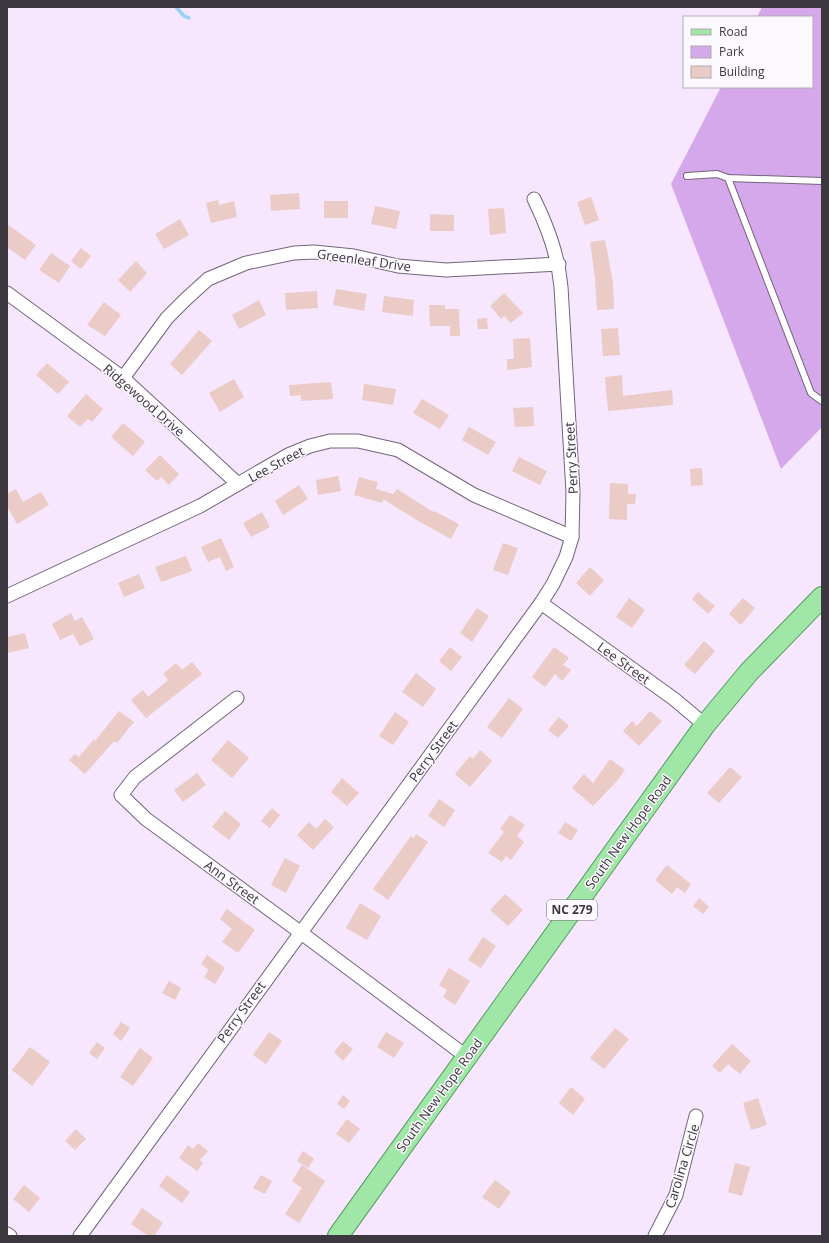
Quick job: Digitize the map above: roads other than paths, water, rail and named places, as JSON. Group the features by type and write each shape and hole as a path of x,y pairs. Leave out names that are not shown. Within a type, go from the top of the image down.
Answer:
{"main road":[{"name":"South New Hope Road","path":"338,1236 705,725 749,672 822,597"}],"street":[{"name":"Perry Street","path":"80,1236 541,603 553,584 566,557 572,537 573,492 559,264 552,241 534,199"},
{"name":"Greenleaf Drive","path":"123,378 167,318 186,299 208,279 246,263 294,253 314,252 354,256 398,266 446,270 559,264"},
{"name":"Ridgewood Drive","path":"7,293 123,378 238,484"},
{"name":"Lee Street","path":"7,596 200,506 288,455 310,446 330,441 344,440 373,443 398,450 493,504 572,537"},
{"name":"Lee Street","path":"541,603 674,699 705,725"},
{"name":"Ann Street","path":"237,698 135,777 121,795 146,819 467,1057"},
{"name":"Carolina Circle","path":"655,1236 676,1195 696,1116"}],"lane":[{"path":"687,176 717,174 728,178 822,181"},
{"path":"728,178 811,393 822,401"}],"waterway":[{"path":"176,7 184,16 189,18"}]}
